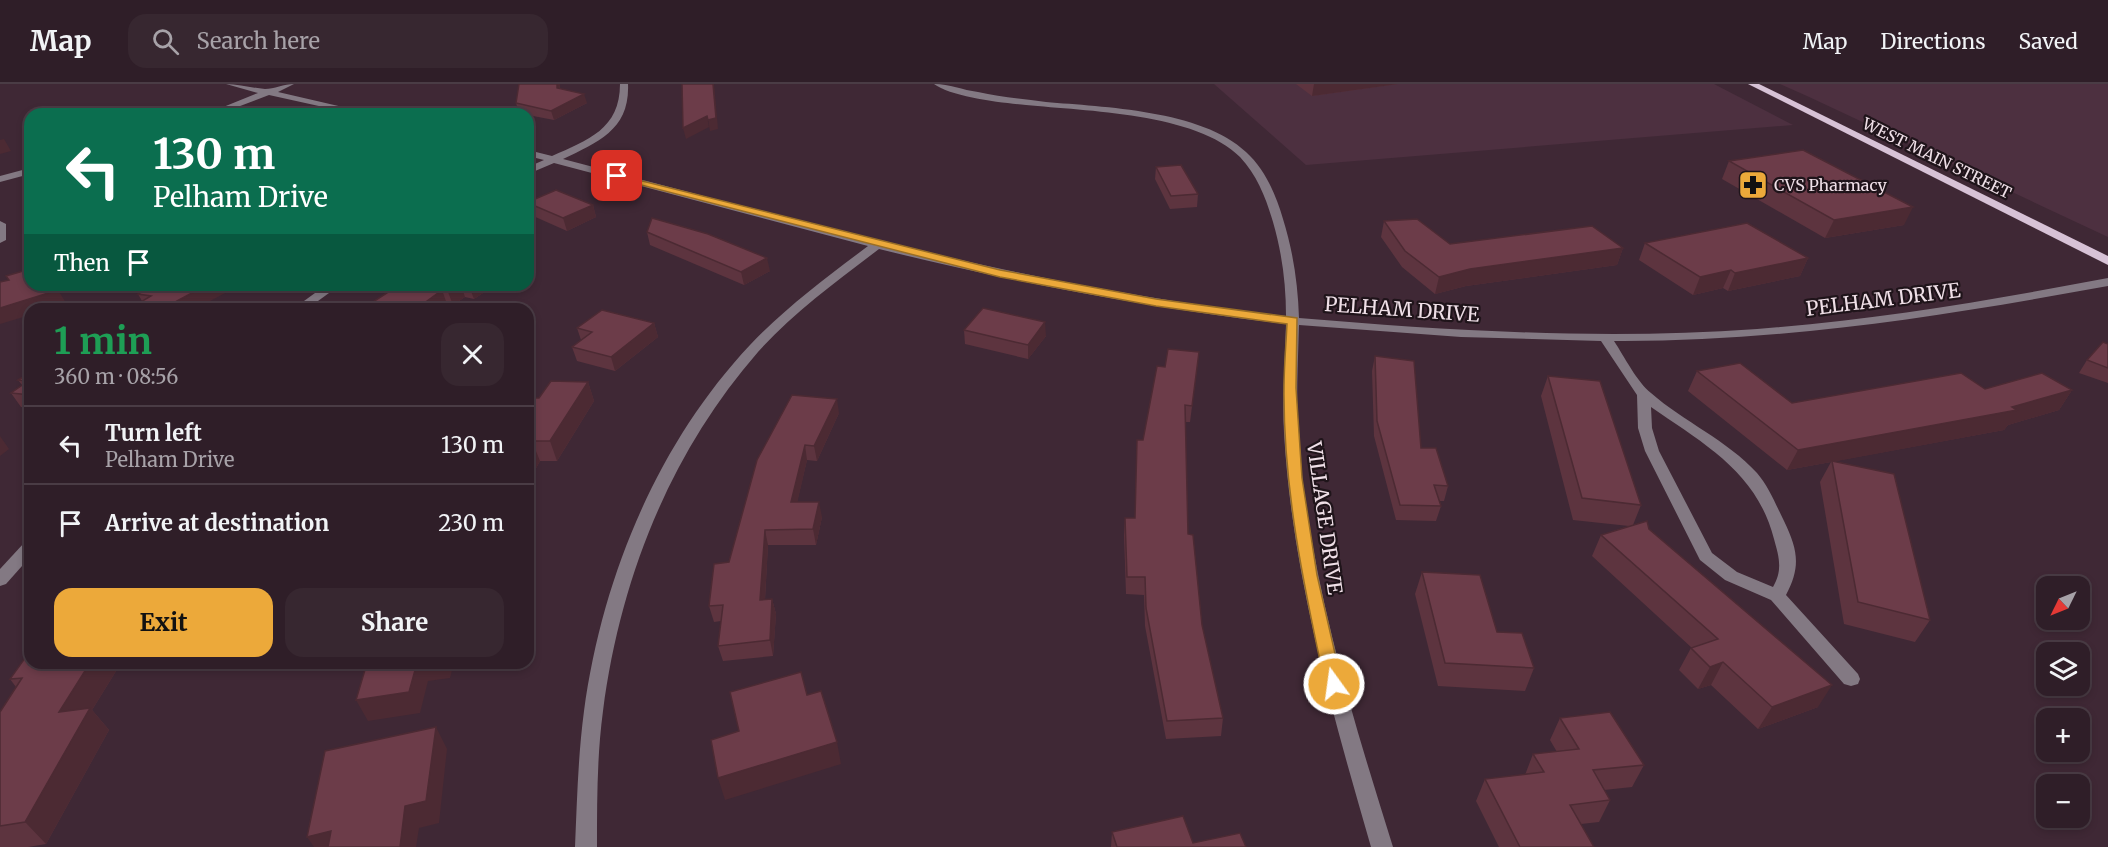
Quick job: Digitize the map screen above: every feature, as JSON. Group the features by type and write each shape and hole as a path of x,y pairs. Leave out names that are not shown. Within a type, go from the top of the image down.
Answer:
{"main road":[{"name":"WEST MAIN STREET","path":"1752,84 2108,261"}],"street":[{"path":"230,84 341,108"},
{"path":"227,108 290,84"},
{"path":"534,168 588,142 615,121 623,107 624,84"},
{"name":"VILLAGE DRIVE","path":"938,84 1005,101 1157,117 1196,128 1232,145 1244,154 1260,178 1273,206 1287,257 1293,297 1290,388 1294,466 1309,575 1340,707 1382,847"},
{"name":"PELHAM DRIVE","path":"534,154 878,244 1075,289 1156,303 1293,321 1449,333 1604,336 1709,335 1856,324 1986,305 2108,282"},
{"path":"0,179 24,173"},
{"path":"0,224 0,240"},
{"path":"586,847 589,740 597,680 611,613 630,554 654,498 705,412 755,349 790,315 878,244"},
{"path":"308,303 325,291"},
{"path":"1604,336 1644,395 1721,449 1752,477 1780,530 1789,564 1787,577 1777,596"},
{"path":"1644,395 1646,428 1652,451 1706,556 1716,567 1733,579 1777,596 1851,679"},
{"path":"0,580 24,554"}],"shaded area":[{"path":"1214,84 1714,84 1793,125 1306,165"},
{"path":"1780,84 2108,84 2108,237 1807,96"}],"building":[{"path":"519,84 557,84 557,88 584,94 551,111 516,103"},
{"path":"682,84 713,84 716,118 708,120 707,116 683,128"},
{"path":"1803,150 1913,207 1834,220 1729,161"},
{"path":"1181,165 1198,194 1171,196 1156,167"},
{"path":"556,190 593,205 563,218 534,206 534,199"},
{"path":"652,218 708,234 767,258 741,272 647,232"},
{"path":"1417,219 1450,244 1592,226 1623,248 1470,269 1439,277 1405,251 1384,221"},
{"path":"1747,223 1808,258 1735,273 1731,270 1700,277 1645,243"},
{"path":"24,271 24,291 55,291 0,308 0,282 9,280 6,276"},
{"path":"143,291 196,291 174,303 139,303 151,296 138,294"},
{"path":"390,291 441,291 424,303 371,303"},
{"path":"983,308 1045,322 1028,345 964,330"},
{"path":"602,310 654,323 611,357 572,347 592,332 577,328"},
{"path":"2103,342 2108,344 2108,368 2087,360"},
{"path":"1168,349 1199,352 1192,406 1185,405 1188,534 1193,535 1202,625 1223,718 1167,721 1146,608 1145,577 1127,577 1125,518 1135,518 1137,440 1143,440 1157,366 1165,367"},
{"path":"1375,356 1414,361 1421,448 1436,448 1448,486 1434,485 1441,506 1400,505 1377,421"},
{"path":"1740,363 1792,403 1961,373 1985,389 2042,373 2072,390 2012,407 2017,410 1798,450 1697,371"},
{"path":"1548,376 1600,381 1641,505 1582,498"},
{"path":"551,381 588,382 550,441 534,441 534,398 539,398"},
{"path":"24,384 24,394 11,393"},
{"path":"792,395 837,399 814,446 805,445 791,502 819,502 813,529 765,530 760,600 772,599 770,640 718,646 723,605 709,606 714,564 729,562 757,460"},
{"path":"1832,461 1894,474 1930,620 1858,602"},
{"path":"1647,521 1649,529 1832,685 1772,707 1723,662 1710,667 1691,648 1718,639 1601,535"},
{"path":"1422,572 1480,575 1497,632 1522,633 1534,668 1445,663"},
{"path":"24,659 24,669 86,669 59,712 90,708 25,822 0,826 0,712 22,678 10,679"},
{"path":"365,669 415,669 409,692 356,700"},
{"path":"801,672 807,695 821,691 837,742 718,778 711,740 739,731 730,692"},
{"path":"1610,712 1644,765 1593,770 1610,800 1570,805 1594,847 1520,847 1485,779 1544,772 1533,754 1579,749 1560,718"},
{"path":"436,727 426,801 405,806 400,847 328,847 331,831 307,837 325,751"},
{"path":"1183,816 1193,843 1240,833 1246,847 1117,847 1112,832"}],"place":[{"name":"CVS Pharmacy","path":"1753,185"}],"route":[{"path":"617,176 878,244 1000,273 1156,303 1293,321 1290,388 1295,478 1309,575 1334,684"}]}
